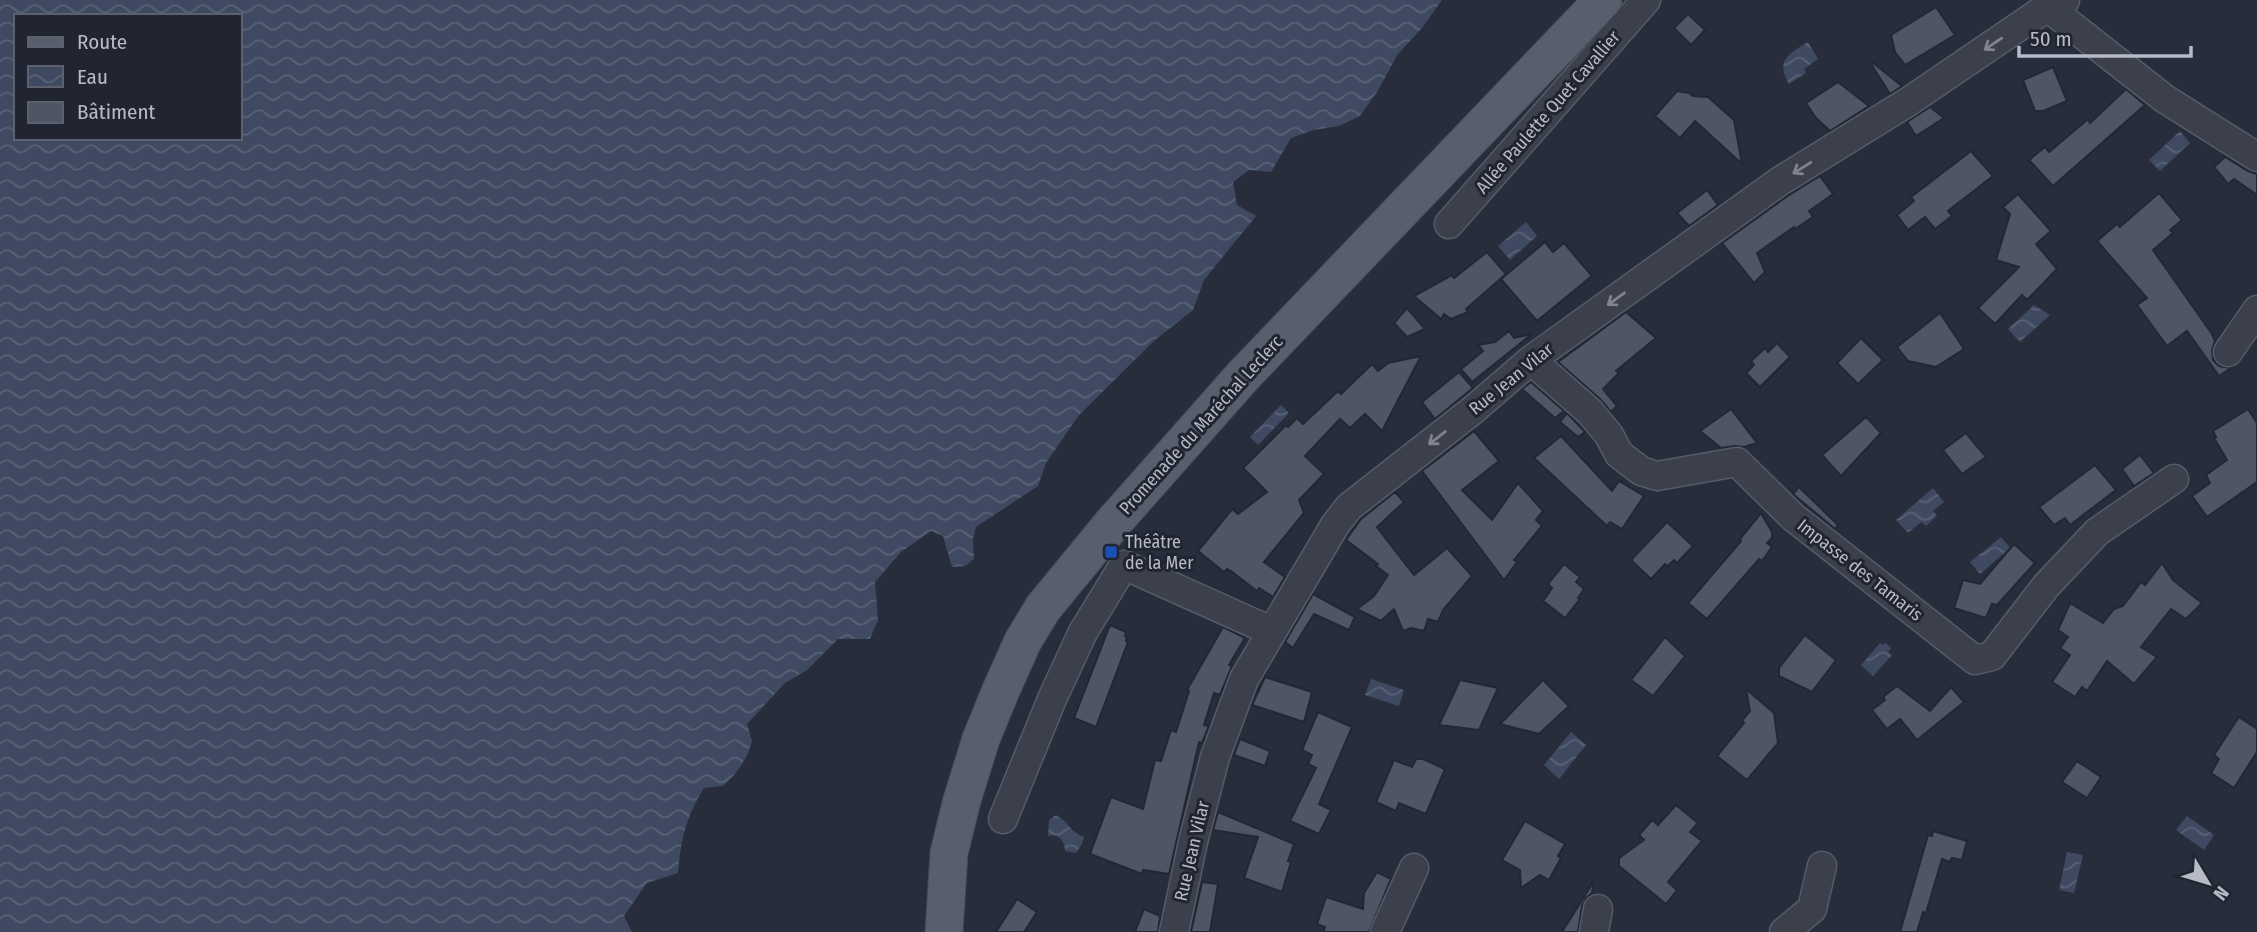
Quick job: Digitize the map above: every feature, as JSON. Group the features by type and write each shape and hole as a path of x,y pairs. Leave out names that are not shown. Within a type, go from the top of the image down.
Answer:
{"main road":[{"name":"Promenade du Maréchal Leclerc","path":"944,932 949,853 966,788 981,739 1001,690 1023,641 1043,608 1112,524 1243,376 1603,0"}],"street":[{"name":"Allée Paulette Quet Cavallier","path":"1449,224 1646,0"},
{"path":"2057,3 2054,12 2165,99 2257,157"},
{"name":"Rue Jean Vilar","path":"1174,932 1215,757 1244,679 1335,525 1349,508 1473,410 1531,360 1780,181 1909,102 2057,3"},
{"path":"2228,352 2257,310"},
{"name":"Impasse des Tamaris","path":"1531,360 1590,412 1609,435 1619,454 1641,471 1657,476 1737,462 1793,517 1975,660 1992,656 2046,586 2097,532 2174,479"},
{"path":"1003,819 1052,699 1083,632 1124,565 1271,631"},
{"path":"1784,932 1812,909 1822,866"},
{"path":"1385,932 1414,868"}],"water":[{"path":"0,0 1442,0 1422,28 1398,54 1360,116 1339,126 1314,130 1291,138 1271,172 1249,170 1233,182 1237,205 1256,216 1204,280 1193,310 1155,340 1079,415 1046,463 1038,486 976,527 973,539 974,559 965,566 952,567 943,536 931,531 901,552 875,582 878,620 870,639 838,639 807,670 785,683 747,724 752,741 747,756 723,786 704,788 685,829 678,873 647,883 624,916 632,932 0,932"},
{"path":"1808,42 1818,59 1804,69 1806,73 1789,84 1783,69 1786,58"},
{"path":"2180,131 2190,143 2160,171 2149,160"},
{"path":"1526,222 1537,236 1510,260 1498,246"},
{"path":"2034,305 2050,315 2020,342 2008,329"},
{"path":"1281,405 1289,413 1258,445 1250,437"},
{"path":"1933,488 1944,502 1933,511 1937,516 1926,526 1921,522 1908,533 1896,520"},
{"path":"2001,537 2010,548 1980,574 1970,562"},
{"path":"1880,643 1886,643 1891,648 1888,652 1892,655 1873,676 1861,665"},
{"path":"1371,679 1404,690 1399,706 1365,695"},
{"path":"1571,732 1586,745 1559,779 1544,765"},
{"path":"1056,815 1084,837 1076,853 1065,851 1058,837 1048,836 1049,820"},
{"path":"2187,816 2214,835 2204,850 2176,830"},
{"path":"2067,852 2083,855 2074,893 2059,890"}],"building":[{"path":"1936,7 1955,35 1905,65 1895,52 1891,35"},
{"path":"1688,14 1705,30 1691,45 1674,28"},
{"path":"1871,64 1902,86 1890,94"},
{"path":"2053,67 2067,101 2043,111 2035,111 2023,80"},
{"path":"1838,82 1869,106 1830,131 1816,118 1806,103"},
{"path":"2126,89 2145,105 2053,186 2029,160 2045,147 2049,152 2088,119 2090,123"},
{"path":"1677,91 1708,97 1734,120 1742,164 1695,121 1680,138 1655,116"},
{"path":"1930,107 1944,118 1916,136 1907,122"},
{"path":"1971,151 1993,176 1948,211 1952,216 1935,229 1925,217 1908,230 1897,215 1914,201 1911,197"},
{"path":"2225,157 2257,174 2257,195 2234,179 2228,184 2214,167"},
{"path":"1820,176 1833,194 1809,211 1813,217 1757,253 1765,272 1754,283 1722,243"},
{"path":"1707,190 1718,205 1689,226 1677,213"},
{"path":"2159,193 2182,220 2170,230 2173,233 2153,250 2212,334 2215,341 2213,360 2219,366 2231,368 2219,376 2187,331 2167,346 2137,305 2147,298 2097,241 2117,224 2120,227"},
{"path":"2018,194 2051,231 2036,244 2057,269 2027,300 2022,295 1995,324 1978,308 2019,267 1996,260 2010,214 2003,207"},
{"path":"1545,242 1553,252 1564,243 1592,276 1537,321 1501,279"},
{"path":"1487,252 1506,274 1466,309 1468,312 1451,319 1444,314 1441,319 1414,296 1452,275 1454,278"},
{"path":"1407,308 1425,329 1407,337 1394,323"},
{"path":"1626,312 1656,338 1616,371 1619,373 1603,389 1617,406 1611,412 1558,362"},
{"path":"1940,313 1964,349 1936,367 1908,361 1897,347"},
{"path":"1509,331 1514,338 1532,334 1472,382 1461,369 1483,351 1478,345 1495,342"},
{"path":"1861,338 1883,360 1858,384 1837,363"},
{"path":"1777,343 1790,357 1760,387 1746,373 1754,365 1751,361 1765,348 1768,352"},
{"path":"1421,356 1382,431 1365,414 1350,428 1340,419 1305,456 1324,474 1299,500 1304,513 1264,562 1285,577 1273,597 1259,588 1257,591 1231,571 1227,569 1224,572 1198,551 1232,509 1238,514 1267,492 1243,468 1286,425 1288,427 1297,418 1303,424 1338,391 1341,394 1372,364 1378,371 1388,363"},
{"path":"1459,372 1473,388 1435,419 1422,402"},
{"path":"1531,382 1564,411 1555,418 1522,389"},
{"path":"1731,409 1757,443 1744,447 1721,448 1700,431"},
{"path":"2248,409 2257,423 2257,482 2207,517 2192,496 2210,483 2206,475 2227,460 2214,438 2216,437 2213,431"},
{"path":"1567,413 1585,432 1578,437 1560,422"},
{"path":"1866,417 1881,433 1841,476 1822,455"},
{"path":"1474,431 1499,461 1462,490 1492,520 1518,483 1543,511 1536,520 1542,526 1514,560 1517,562 1504,580 1422,471"},
{"path":"1966,433 1986,457 1962,474 1943,450"},
{"path":"1561,436 1612,491 1619,481 1644,496 1622,529 1610,522 1607,526 1534,458"},
{"path":"2140,455 2154,473 2134,486 2122,469"},
{"path":"2095,465 2116,490 2070,525 2065,518 2054,525 2039,507"},
{"path":"1799,487 1838,525 1835,529 1793,494"},
{"path":"1395,492 1404,502 1377,527 1414,575 1447,548 1472,576 1443,610 1438,622 1428,619 1424,631 1411,628 1403,631 1394,609 1381,621 1357,609 1374,596 1388,575 1346,540 1361,519"},
{"path":"1761,513 1772,532 1772,538 1767,543 1772,547 1707,619 1688,603 1741,541"},
{"path":"1667,522 1693,546 1677,563 1674,560 1668,566 1665,564 1651,579 1631,560"},
{"path":"2014,544 2035,563 1997,605 1992,604 1986,618 1954,608 1963,580 1980,584"},
{"path":"2162,563 2173,580 2202,603 2186,619 2171,609 2141,647 2157,657 2134,684 2107,661 2087,691 2082,687 2075,697 2052,682 2070,655 2060,648 2068,637 2058,630 2070,603 2103,623 2114,609 2123,606 2141,582 2145,585"},
{"path":"1564,564 1580,577 1576,582 1584,589 1578,598 1580,599 1565,618 1543,601 1552,588 1548,584"},
{"path":"1313,594 1355,617 1349,630 1314,614 1293,648 1285,642"},
{"path":"1110,625 1126,632 1128,642 1096,727 1074,718"},
{"path":"1223,627 1245,638 1229,665 1232,666 1220,695 1214,693 1204,725 1209,726 1202,743 1199,742 1169,874 1143,870 1142,874 1090,854 1111,797 1143,809 1155,760 1161,761 1171,730 1176,732 1189,691 1187,690"},
{"path":"1805,635 1836,660 1812,692 1779,676 1779,668"},
{"path":"1665,637 1685,656 1653,696 1631,680"},
{"path":"1265,677 1312,692 1304,722 1252,705"},
{"path":"1460,680 1498,688 1479,730 1439,725"},
{"path":"1543,680 1569,706 1539,734 1500,724"},
{"path":"1897,686 1930,711 1951,687 1964,702 1917,740 1900,719 1887,729 1872,710"},
{"path":"1746,689 1774,713 1778,743 1747,780 1717,756 1744,723 1742,721 1750,711"},
{"path":"1318,712 1352,727 1319,804 1331,810 1319,834 1290,821 1316,768 1308,764 1312,755 1302,750"},
{"path":"2239,717 2257,729 2257,752 2234,788 2211,773 2219,759 2214,755"},
{"path":"1240,739 1270,751 1265,766 1234,755"},
{"path":"1416,759 1423,759 1445,769 1426,814 1399,803 1396,811 1376,802 1394,760 1412,767"},
{"path":"2077,761 2101,777 2087,798 2062,782"},
{"path":"1676,805 1698,823 1690,832 1702,841 1668,882 1677,890 1666,904 1619,866 1619,858 1644,840 1639,835 1652,820 1658,825"},
{"path":"1218,812 1294,844 1282,892 1244,878 1258,837 1213,830"},
{"path":"1525,821 1565,844 1549,880 1540,875 1521,888 1520,870 1502,860"},
{"path":"1933,831 1967,841 1962,860 1952,858 1950,862 1942,859 1926,913 1923,912 1917,932 1900,932 1928,835 1932,836"},
{"path":"1377,872 1391,879 1369,932 1323,932 1325,927 1317,924 1326,897 1363,909 1364,893"},
{"path":"1594,881 1592,893 1582,906 1578,932 1562,932"},
{"path":"1202,882 1218,884 1210,932 1191,932"},
{"path":"1017,899 1037,912 1024,932 996,932"},
{"path":"1144,909 1160,916 1158,932 1135,932"}],"place":[{"name":"Théâtre de la Mer","path":"1111,552"}]}
